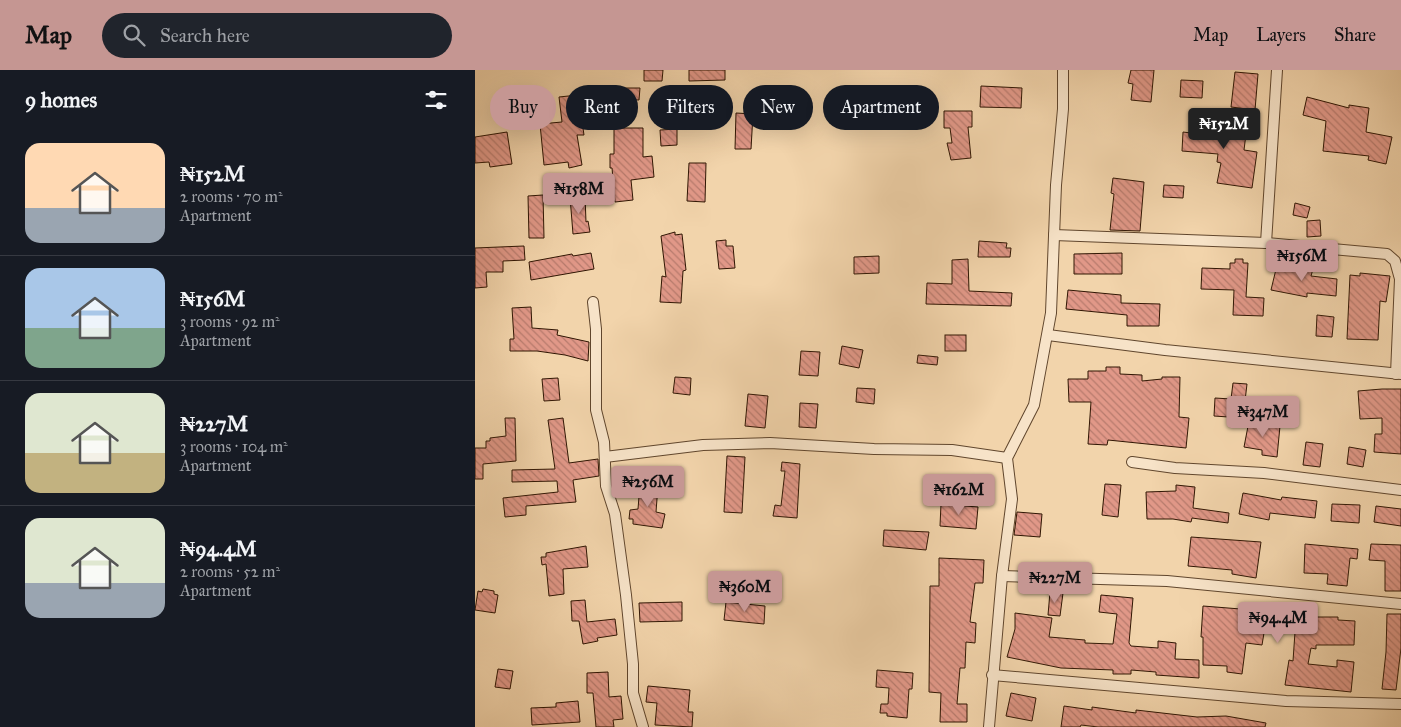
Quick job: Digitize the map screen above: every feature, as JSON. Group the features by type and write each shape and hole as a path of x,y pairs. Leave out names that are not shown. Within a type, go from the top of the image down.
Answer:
{"street":[{"path":"989,727 992,675 1012,499 1007,458 1034,405 1051,313 1056,185 1063,109 1063,70"},
{"path":"1266,243 1277,70"},
{"path":"1048,335 1165,350 1398,374 1400,279 1393,257 1387,254 1266,243 1054,236"},
{"path":"593,302 597,329 596,410 605,457 606,486 615,514 626,595 633,664 633,693 643,727"},
{"path":"605,457 703,445 770,443 874,449 952,450 1007,458"},
{"path":"1132,462 1175,468 1264,473 1401,490"},
{"path":"1002,576 1167,581 1401,604"},
{"path":"992,675 1286,701 1401,704"}],"building":[{"path":"644,70 663,70 662,81 644,81"},
{"path":"689,70 725,70 725,80 689,81"},
{"path":"1131,70 1154,70 1151,102 1131,100 1133,84 1128,83"},
{"path":"1235,72 1258,74 1255,110 1231,107"},
{"path":"1181,80 1203,81 1202,98 1180,97"},
{"path":"981,86 1022,88 1021,108 980,107"},
{"path":"638,88 640,88 639,100"},
{"path":"566,96 566,130 583,130 584,135 577,135 582,165 569,168 568,162 544,165 541,130 556,130 556,123 562,122 559,97"},
{"path":"1307,97 1349,108 1349,105 1369,108 1366,132 1392,137 1386,164 1368,160 1369,156 1323,151 1326,121 1303,115"},
{"path":"1208,109 1220,113 1216,123 1247,126 1244,150 1257,152 1252,188 1217,183 1221,163 1217,162 1218,154 1182,151 1183,132 1199,134"},
{"path":"944,111 972,111 972,127 968,127 971,158 951,160 947,143 952,143 950,128 944,128"},
{"path":"736,113 743,113 743,130 752,130 751,149 735,149"},
{"path":"638,128 643,128 643,157 652,156 654,177 631,180 633,200 615,202 612,168 610,168 610,154 614,154 614,130 638,130"},
{"path":"660,130 677,130 677,145 661,146"},
{"path":"507,132 512,164 490,167 489,162 475,163 475,137"},
{"path":"689,163 706,163 705,202 687,201"},
{"path":"1113,178 1144,182 1140,231 1110,230 1114,194 1111,193"},
{"path":"1164,185 1184,186 1183,198 1163,197"},
{"path":"543,195 544,238 529,238 528,196"},
{"path":"585,196 586,222 588,221 590,232 573,234 570,197"},
{"path":"1295,203 1310,207 1307,218 1293,215"},
{"path":"1320,220 1321,236 1307,237 1307,221"},
{"path":"675,232 675,235 682,234 686,270 683,271 681,303 660,302 662,276 666,277 661,236"},
{"path":"726,240 726,246 733,246 735,268 719,269 716,241"},
{"path":"979,241 1007,243 1006,248 1011,248 1010,257 978,257"},
{"path":"524,246 525,260 503,261 503,272 486,272 487,287 475,288 475,248"},
{"path":"591,253 594,269 531,280 529,262 572,254 573,256"},
{"path":"1122,253 1122,274 1074,274 1074,254"},
{"path":"879,256 879,273 854,274 854,257"},
{"path":"968,259 969,291 1012,293 1011,306 926,304 927,283 952,284 952,260"},
{"path":"1235,259 1243,259 1243,263 1248,263 1246,297 1264,298 1263,316 1233,315 1234,290 1201,289 1202,268 1230,269 1230,263 1235,263"},
{"path":"1277,265 1295,269 1296,266 1313,269 1311,276 1337,279 1336,296 1307,293 1307,297 1271,290"},
{"path":"1360,273 1390,276 1386,302 1380,301 1378,340 1347,339 1350,275 1360,276"},
{"path":"1068,290 1121,295 1121,303 1160,304 1159,326 1127,326 1127,315 1066,309"},
{"path":"531,307 532,328 558,330 557,335 589,342 588,361 537,351 510,351 510,339 514,339 512,308"},
{"path":"1317,315 1334,317 1332,337 1316,336"},
{"path":"945,335 966,335 966,351 945,351"},
{"path":"842,346 863,350 859,368 839,364"},
{"path":"801,351 820,352 818,376 799,375"},
{"path":"918,355 938,357 937,365 917,363"},
{"path":"1106,367 1120,367 1120,374 1142,375 1142,381 1162,379 1162,377 1180,377 1179,417 1189,418 1186,448 1108,440 1107,445 1088,444 1091,402 1069,402 1068,379 1088,379 1088,371 1106,371"},
{"path":"675,377 691,378 690,395 673,393"},
{"path":"558,378 560,400 544,401 542,379"},
{"path":"1233,383 1247,384 1243,418 1214,416 1215,398 1231,399"},
{"path":"857,388 875,389 874,404 856,402"},
{"path":"1401,389 1401,454 1374,452 1375,434 1382,434 1382,418 1360,419 1358,391"},
{"path":"748,394 768,396 765,428 745,426"},
{"path":"800,403 818,404 816,428 799,427"},
{"path":"505,418 515,418 516,461 483,464 483,479 475,479 475,448 486,448 486,441 490,441 490,438 506,436"},
{"path":"563,418 569,463 598,459 599,476 573,480 576,502 526,506 526,515 505,517 503,498 558,492 557,481 512,482 512,470 555,469 548,420"},
{"path":"1249,421 1280,426 1277,457 1262,455 1262,450 1244,447"},
{"path":"1306,442 1323,444 1320,467 1303,465"},
{"path":"1349,447 1366,450 1363,467 1347,464"},
{"path":"727,456 745,457 742,513 724,512"},
{"path":"782,462 800,464 797,518 773,516 775,505 781,506 785,471 781,471"},
{"path":"640,484 658,486 656,512 665,514 662,528 633,524 633,519 629,519 630,510 638,509"},
{"path":"1105,484 1121,485 1118,517 1102,515"},
{"path":"1176,485 1195,487 1193,508 1229,513 1228,523 1192,518 1191,522 1173,519 1147,519 1146,492 1176,491"},
{"path":"1243,493 1281,500 1282,497 1317,501 1315,518 1270,513 1269,520 1239,514"},
{"path":"941,504 978,507 976,529 940,526"},
{"path":"1332,504 1360,505 1359,523 1331,521"},
{"path":"1376,506 1401,509 1401,526 1374,522"},
{"path":"1017,512 1042,514 1040,537 1014,535"},
{"path":"884,530 929,532 926,550 883,546"},
{"path":"1191,537 1261,542 1256,578 1232,574 1232,570 1188,566"},
{"path":"1305,544 1358,549 1357,559 1350,558 1347,586 1327,584 1328,574 1304,573"},
{"path":"1371,544 1401,545 1401,591 1385,591 1385,561 1369,560"},
{"path":"586,546 588,567 563,569 564,594 549,596 546,564 542,565 541,557 546,557 546,553"},
{"path":"939,558 984,560 983,583 975,583 970,622 976,623 975,643 966,642 965,668 960,668 957,704 967,704 967,722 940,722 941,693 929,692 930,586 939,586"},
{"path":"483,589 494,591 494,594 498,595 495,613 475,610 478,591 482,592"},
{"path":"1050,592 1063,593 1060,616 1048,615"},
{"path":"1101,595 1133,598 1129,643 1131,646 1158,648 1158,641 1176,643 1175,659 1199,660 1199,678 1156,675 1156,672 1131,670 1131,674 1113,674 1113,670 1061,668 1007,657 1015,629 1015,613 1052,618 1049,637 1085,640 1085,643 1113,644 1117,614 1099,612"},
{"path":"585,600 587,622 615,619 617,635 597,638 598,641 583,644 579,621 572,621 571,601"},
{"path":"682,602 682,621 640,622 639,603"},
{"path":"726,602 765,606 764,624 724,620"},
{"path":"1203,606 1278,612 1295,615 1295,617 1338,617 1338,620 1355,621 1354,645 1316,645 1316,649 1311,648 1308,664 1337,667 1337,660 1354,662 1351,692 1285,685 1289,660 1293,661 1295,632 1265,627 1262,645 1246,643 1242,674 1227,672 1227,666 1203,665 1203,637 1201,637"},
{"path":"1387,614 1401,614 1401,648 1396,690 1382,689 1386,652"},
{"path":"498,669 513,671 510,689 495,687"},
{"path":"877,670 913,673 912,689 909,689 907,718 887,716 887,713 880,713 881,704 888,704 889,688 876,687"},
{"path":"608,672 609,697 621,696 623,719 613,720 614,727 596,727 593,693 587,693 587,673"},
{"path":"648,686 690,690 688,712 693,712 692,727 655,725 657,703 646,702"},
{"path":"1011,693 1036,698 1032,721 1006,716"},
{"path":"578,701 580,722 532,725 531,708 556,707 556,703"},
{"path":"1064,706 1092,710 1092,707 1136,713 1136,710 1197,717 1226,716 1266,723 1265,727 1098,727 1081,725 1080,727 1061,727"}]}
